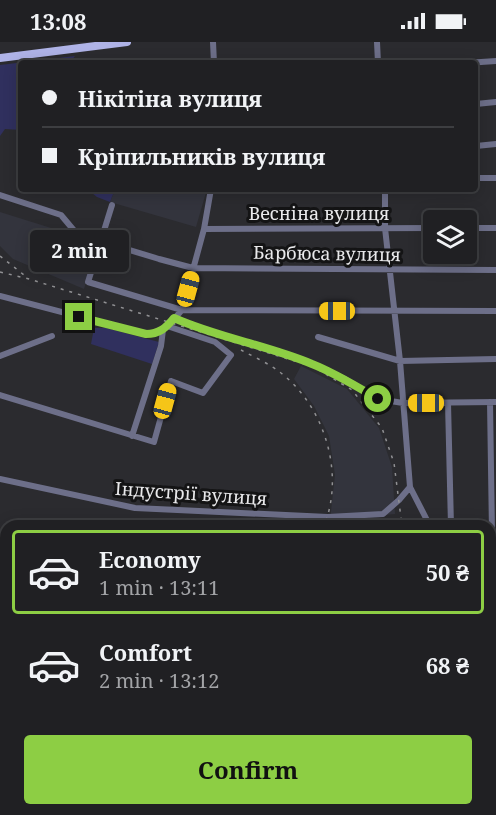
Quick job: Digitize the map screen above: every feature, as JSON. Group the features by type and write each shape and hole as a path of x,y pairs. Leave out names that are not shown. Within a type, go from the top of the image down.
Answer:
{"main road":[{"path":"0,58 127,42"}],"street":[{"path":"213,42 214,60"},
{"path":"377,42 378,60"},
{"path":"478,62 496,61"},
{"path":"478,104 496,102"},
{"path":"478,146 496,144"},
{"path":"478,178 496,178"},
{"path":"0,296 153,334 165,328 182,310 204,229 210,192"},
{"path":"385,192 385,228 400,361 410,487 427,520"},
{"name":"Барбюса вулиця","path":"0,195 61,215 77,234 193,268 496,270"},
{"path":"112,205 88,282 182,310 496,311"},
{"name":"Весніна вулиця","path":"204,229 423,228"},
{"path":"477,228 496,228"},
{"path":"174,318 195,327 310,363 345,379 378,399 403,403 493,402 493,520"},
{"path":"132,436 165,328"},
{"path":"0,395 154,442 171,381 202,393 231,355 215,342 165,328"},
{"path":"0,356 52,336"},
{"path":"318,337 400,361 496,359"},
{"path":"448,403 451,520"},
{"name":"Індустрії вулиця","path":"0,479 135,508 328,517 383,514 410,487"}],"shaded area":[{"path":"75,56 72,60 42,60"},
{"path":"18,63 18,130 5,129 0,136 0,65"},
{"path":"91,192 114,192 110,202"},
{"path":"114,192 206,192 196,227 110,202"},
{"path":"0,212 99,243 84,289 13,259 0,246"},
{"path":"94,328 106,328 159,342 152,364 91,344"},
{"path":"301,366 347,389 379,428 392,467 395,514 330,520 335,475 329,436 314,406 294,379"}],"railway":[{"path":"0,256 24,275"},
{"path":"0,272 314,367 352,390 382,428 394,463 401,520"},
{"path":"241,350 281,373 296,387 309,404 319,423 327,443 331,464 332,485 326,520"}],"route":[{"path":"79,317 146,334 163,330 174,318 195,327 310,363 345,379 378,399"}]}
